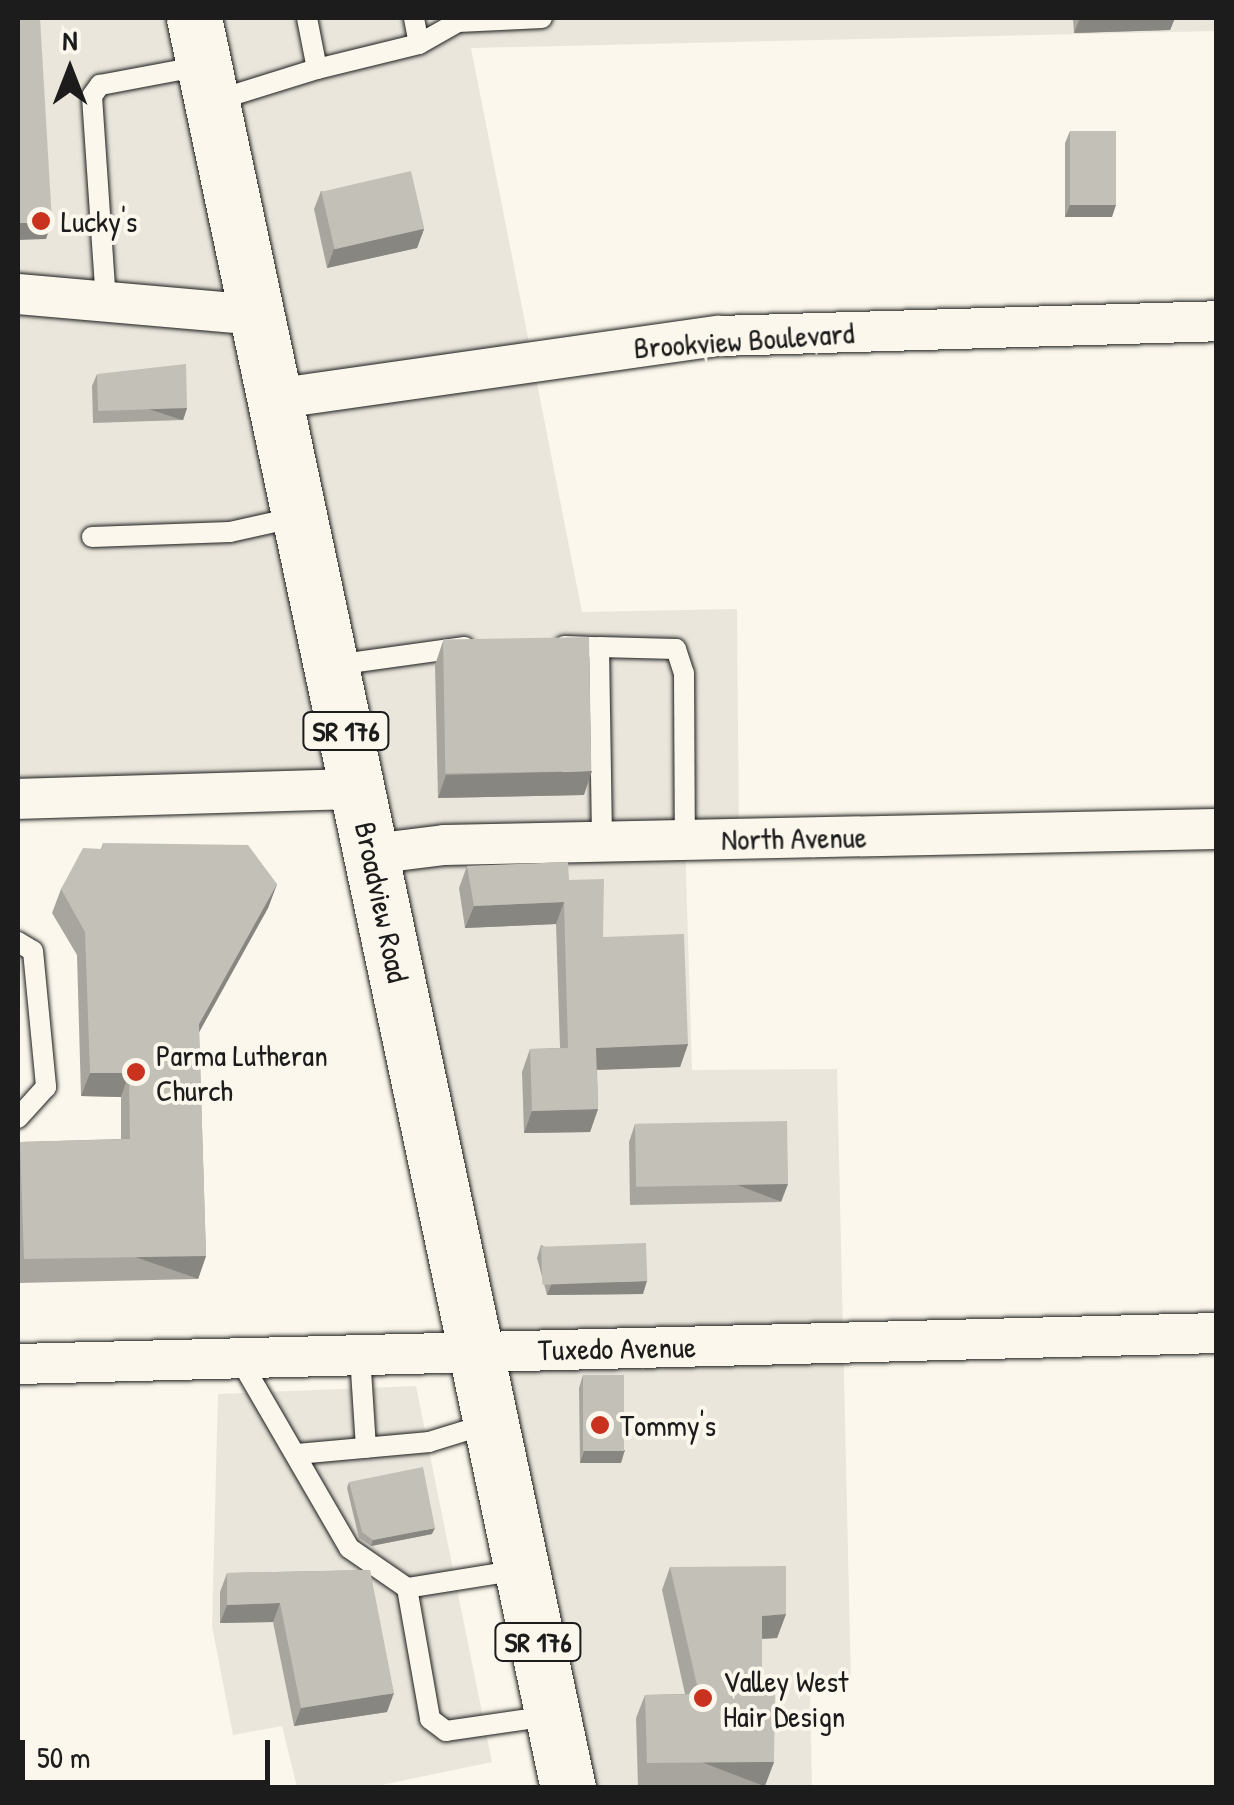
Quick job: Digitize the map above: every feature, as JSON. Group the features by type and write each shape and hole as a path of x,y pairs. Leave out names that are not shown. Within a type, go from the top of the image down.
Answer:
{"main road":[{"name":"Broadview Road","path":"203,62 494,1422 568,1788"}],"street":[{"path":"18,294 256,315"},
{"name":"Brookview Boulevard","path":"274,399 719,336 1216,321"},
{"path":"18,799 358,789"},
{"name":"North Avenue","path":"372,854 444,846 1216,828"},
{"name":"Tuxedo Avenue","path":"18,1364 1216,1333"}],"lane":[{"path":"307,18 317,69"},
{"path":"414,18 419,44"},
{"path":"106,302 92,96 100,85 203,62 317,69 419,44 458,22 542,18"},
{"path":"92,537 230,532 299,516"},
{"path":"331,666 497,645"},
{"path":"535,646 676,649 684,673 684,840"},
{"path":"599,646 602,844"},
{"path":"18,942 34,951 46,1087 18,1118"},
{"path":"360,1355 366,1448"},
{"path":"239,1358 349,1548 407,1588 523,1569"},
{"path":"297,1454 429,1442 494,1422"},
{"path":"407,1588 430,1719 446,1731 554,1716"}],"shaded area":[{"path":"18,18 1216,18 1216,31 471,48 582,612 737,609 739,839 685,841 692,1070 837,1069 851,1684 810,1684 812,1787 568,1787 358,789 18,799"},
{"path":"416,1386 492,1762 372,1787 297,1787 282,1726 233,1735 212,1626 218,1394"}],"building":[{"path":"18,18 40,18 52,222 18,223"},
{"path":"1070,131 1116,131 1116,205 1070,205"},
{"path":"411,171 424,228 335,249 321,192"},
{"path":"186,364 187,408 98,411 97,374"},
{"path":"589,637 591,771 445,774 443,640"},
{"name":"Parma Lutheran Church","path":"103,843 248,845 277,884 199,1024 206,1256 24,1259 20,1142 130,1139 129,1073 90,1073 85,932 61,889 83,848 102,849"},
{"path":"568,862 569,880 604,879 603,937 684,934 688,1044 596,1048 598,1109 532,1111 530,1049 568,1048 564,902 474,906 467,866"},
{"path":"787,1121 788,1184 636,1187 635,1124"},
{"path":"646,1243 647,1281 542,1285 541,1247"},
{"name":"Tommy's","path":"583,1375 624,1375 624,1451 583,1451"},
{"path":"423,1467 435,1528 373,1540 362,1532 349,1482"},
{"path":"786,1566 786,1614 762,1616 762,1692 775,1692 774,1762 647,1763 645,1695 699,1694 670,1567"},
{"path":"370,1570 394,1693 301,1708 280,1603 227,1605 227,1573"}],"place":[{"name":"Lucky's","path":"41,221"},
{"name":"Parma Lutheran Church","path":"136,1072"},
{"name":"Tommy's","path":"600,1425"},
{"name":"Valley West Hair Design","path":"703,1698"}]}
